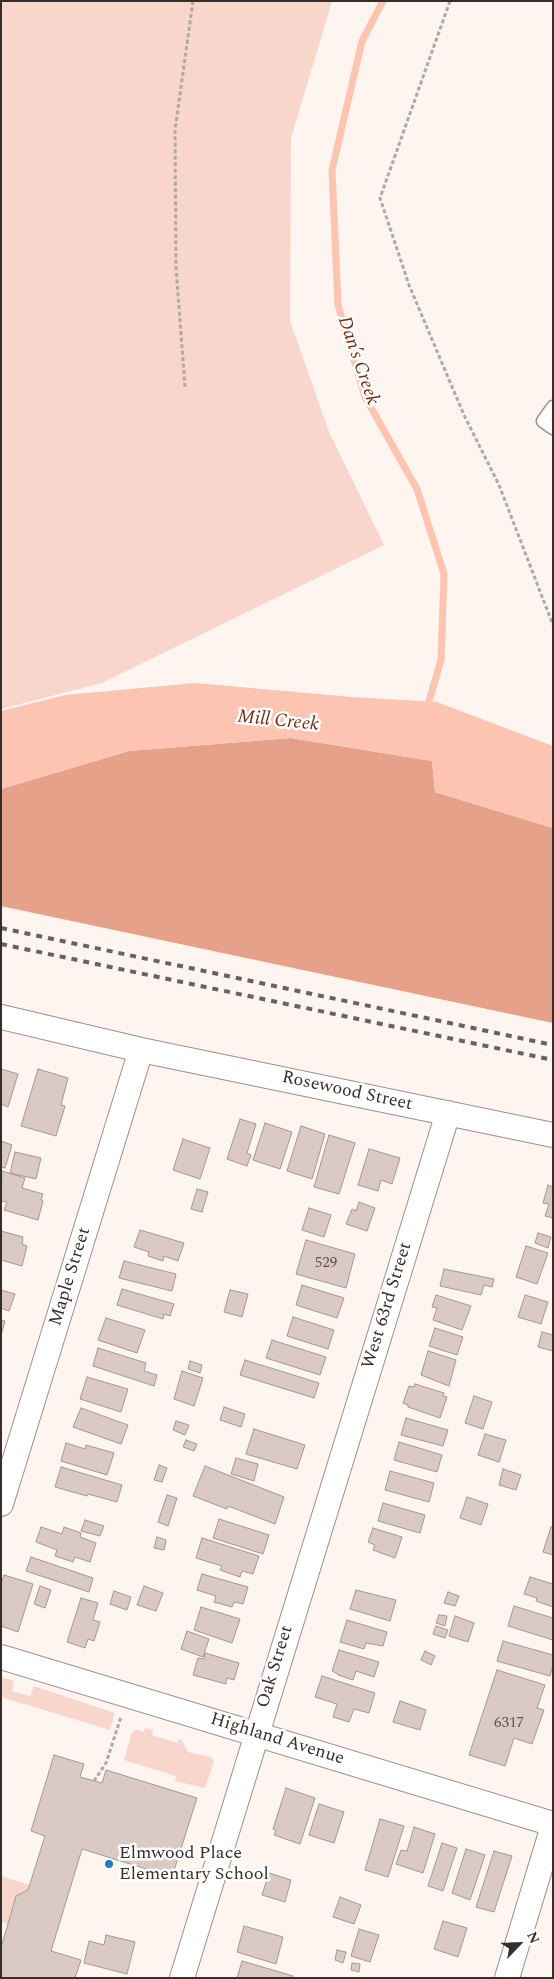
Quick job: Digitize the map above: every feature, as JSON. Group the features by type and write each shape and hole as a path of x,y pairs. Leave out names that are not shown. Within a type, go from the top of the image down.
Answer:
{"street":[{"name":"Rosewood Street","path":"1,1017 141,1050 553,1135"},
{"name":"Maple Street","path":"1,1504 141,1050"},
{"name":"West 63rd Street","path":"328,1499 448,1113"},
{"name":"Oak Street","path":"182,1978 328,1499"},
{"name":"Highland Avenue","path":"1,1656 553,1825"},
{"path":"506,1978 553,1825"}],"lane":[{"path":"553,407 543,421 553,428"}],"path":[{"path":"185,386 176,267 175,130 193,1"},
{"path":"450,1 380,198 409,285 464,415 499,485 553,625"},
{"path":"94,1780 106,1763 128,1695"}],"shaded area":[{"path":"1,1 332,1 291,138 290,321 329,432 384,545 102,683 1,709"},
{"path":"291,738 432,761 435,792 553,828 553,1023 1,906 1,789 129,751"},
{"path":"1,1677 14,1681 12,1691 30,1696 34,1686 115,1713 110,1730 1,1697"},
{"path":"145,1728 153,1730 152,1735 177,1743 179,1739 182,1740 188,1752 211,1757 214,1762 205,1788 175,1781 176,1776 124,1760 132,1732 137,1730 144,1732"},
{"path":"1,1876 30,1885 28,1890 16,1896 8,1924 1,1922"}],"water":[{"name":"Mill Creek","path":"195,683 352,697 437,702 553,746 553,828 435,792 432,761 291,738 129,751 1,789 1,711 65,695"}],"building":[{"path":"1,1069 18,1074 8,1107 1,1104"},
{"path":"38,1069 68,1078 61,1105 65,1106 56,1136 21,1126"},
{"path":"240,1119 256,1124 247,1153 251,1155 247,1166 227,1159"},
{"path":"265,1123 292,1132 280,1169 253,1160"},
{"path":"301,1126 325,1134 312,1179 287,1171"},
{"path":"329,1135 355,1143 339,1194 314,1187"},
{"path":"183,1139 210,1148 200,1179 173,1170"},
{"path":"1,1141 12,1145 5,1168 1,1167"},
{"path":"369,1149 400,1158 392,1184 381,1180 378,1191 358,1185"},
{"path":"15,1152 41,1158 36,1179 10,1173"},
{"path":"2,1171 25,1178 22,1188 43,1194 38,1220 4,1210 7,1202 1,1201"},
{"path":"548,1185 553,1187 553,1218 545,1216 549,1204 543,1203"},
{"path":"197,1189 208,1192 202,1212 191,1209"},
{"path":"359,1202 375,1208 367,1231 346,1224 352,1209 356,1211"},
{"path":"309,1208 331,1215 324,1237 302,1230"},
{"path":"140,1230 184,1243 178,1261 164,1256 163,1261 148,1256 149,1252 134,1247"},
{"path":"1,1231 23,1237 22,1244 27,1246 22,1266 1,1260"},
{"path":"538,1233 551,1237 548,1248 535,1243"},
{"path":"306,1240 355,1254 346,1288 296,1274"},
{"path":"526,1246 548,1253 537,1284 516,1277"},
{"path":"124,1261 176,1274 172,1291 119,1278"},
{"path":"444,1269 494,1279 492,1287 484,1285 481,1295 440,1286"},
{"path":"302,1285 344,1298 337,1318 296,1305"},
{"path":"122,1289 174,1304 170,1316 164,1314 163,1319 117,1305"},
{"path":"1,1290 15,1294 9,1311 1,1308"},
{"path":"230,1290 248,1294 242,1317 224,1312"},
{"path":"436,1295 471,1306 462,1330 433,1320 437,1308 432,1307"},
{"path":"525,1295 548,1302 541,1324 518,1317"},
{"path":"293,1317 334,1330 328,1349 287,1336"},
{"path":"106,1318 145,1330 137,1353 98,1340"},
{"path":"1,1320 5,1321 1,1336"},
{"path":"435,1328 463,1337 457,1355 429,1346"},
{"path":"542,1332 553,1335 553,1351 538,1347"},
{"path":"272,1340 326,1357 320,1375 266,1358"},
{"path":"98,1348 146,1363 144,1371 157,1375 154,1386 93,1366"},
{"path":"428,1351 456,1360 449,1386 421,1375"},
{"path":"245,1360 319,1383 314,1398 240,1375"},
{"path":"190,1361 202,1365 200,1373 188,1369"},
{"path":"182,1371 203,1378 194,1406 174,1399"},
{"path":"87,1377 128,1389 121,1412 80,1399"},
{"path":"415,1384 444,1393 443,1396 447,1397 440,1418 408,1407 408,1405 403,1403 409,1386 414,1387"},
{"path":"474,1396 492,1402 483,1429 465,1423"},
{"path":"224,1407 245,1414 241,1427 220,1420"},
{"path":"81,1408 128,1425 121,1444 73,1427"},
{"path":"406,1418 448,1430 443,1446 401,1435"},
{"path":"176,1421 189,1425 185,1435 173,1430"},
{"path":"254,1429 305,1445 297,1469 246,1454"},
{"path":"485,1434 506,1440 499,1462 478,1455"},
{"path":"186,1440 197,1444 194,1451 183,1447"},
{"path":"399,1442 442,1455 437,1472 394,1460"},
{"path":"66,1443 85,1449 86,1445 114,1453 107,1475 61,1461"},
{"path":"236,1458 258,1464 254,1481 231,1474"},
{"path":"159,1465 167,1468 162,1482 154,1480"},
{"path":"205,1466 284,1497 275,1524 228,1506 227,1509 193,1496"},
{"path":"61,1467 122,1485 117,1502 55,1487"},
{"path":"503,1469 521,1475 516,1490 499,1485"},
{"path":"390,1471 434,1483 429,1502 385,1490"},
{"path":"167,1495 177,1498 168,1526 158,1522"},
{"path":"467,1497 488,1504 481,1525 460,1518"},
{"path":"383,1503 425,1515 420,1533 378,1521"},
{"path":"219,1519 269,1535 263,1554 213,1538"},
{"path":"85,1520 104,1526 100,1536 81,1531"},
{"path":"41,1527 62,1534 64,1527 81,1533 80,1537 96,1543 90,1562 75,1557 73,1562 55,1556 57,1550 36,1542"},
{"path":"551,1527 553,1527 553,1555 543,1552"},
{"path":"373,1528 402,1537 395,1558 373,1550 375,1545 368,1542"},
{"path":"157,1537 166,1540 164,1550 154,1548"},
{"path":"202,1538 259,1556 253,1574 242,1571 240,1577 220,1570 222,1566 196,1558"},
{"path":"31,1557 93,1578 89,1592 26,1571"},
{"path":"202,1574 248,1587 243,1604 234,1602 232,1607 214,1602 216,1596 197,1590"},
{"path":"4,1575 33,1584 18,1632 1,1626 1,1584"},
{"path":"530,1577 553,1584 553,1607 536,1601 537,1598 524,1594"},
{"path":"40,1586 51,1590 45,1608 34,1604"},
{"path":"144,1586 163,1593 156,1611 137,1605"},
{"path":"356,1590 396,1600 390,1621 350,1609"},
{"path":"114,1591 131,1597 127,1610 110,1604"},
{"path":"448,1592 459,1596 455,1606 444,1603"},
{"path":"81,1598 98,1603 93,1620 100,1622 94,1641 88,1639 85,1648 67,1642"},
{"path":"514,1606 553,1618 553,1640 508,1626"},
{"path":"201,1607 240,1619 232,1643 194,1630"},
{"path":"439,1615 447,1616 445,1626 436,1623"},
{"path":"455,1616 474,1623 468,1642 449,1636"},
{"path":"347,1620 387,1632 383,1646 366,1643 364,1649 340,1642"},
{"path":"436,1626 448,1630 445,1638 433,1634"},
{"path":"187,1631 209,1639 203,1657 181,1649"},
{"path":"503,1641 553,1655 550,1676 497,1661"},
{"path":"339,1650 379,1662 374,1677 356,1671 353,1680 332,1671"},
{"path":"425,1651 435,1656 431,1665 421,1660"},
{"path":"205,1653 239,1663 234,1680 227,1678 226,1684 193,1675 198,1658 204,1659"},
{"path":"497,1670 545,1685 537,1708 544,1710 532,1744 514,1738 505,1766 469,1755"},
{"path":"322,1676 375,1693 369,1713 354,1709 349,1722 333,1717 337,1704 315,1697"},
{"path":"400,1701 426,1710 420,1730 393,1722"},
{"name":"Elmwood Place Elementary School","path":"54,1755 84,1764 80,1777 102,1783 106,1770 197,1798 172,1877 82,1849 51,1951 81,1960 75,1978 1,1978 1,1947 16,1896 28,1890 45,1836 31,1831"},
{"path":"286,1788 315,1798 300,1844 274,1835 276,1830 273,1829"},
{"path":"319,1804 344,1812 334,1843 309,1835"},
{"path":"380,1819 404,1826 388,1877 365,1870"},
{"path":"414,1827 435,1834 423,1873 396,1864 401,1850 407,1851"},
{"path":"442,1843 457,1848 443,1891 428,1886"},
{"path":"466,1849 485,1855 470,1900 452,1893"},
{"path":"494,1851 512,1856 494,1912 476,1907"},
{"path":"269,1873 291,1880 285,1902 262,1895"},
{"path":"340,1897 361,1905 354,1924 333,1917"},
{"path":"443,1921 467,1928 458,1957 434,1949"},
{"path":"244,1926 283,1937 276,1964 237,1952"},
{"path":"359,1929 379,1935 370,1962 351,1956"},
{"path":"106,1935 135,1942 127,1974 84,1963 89,1941 104,1945"},
{"path":"337,1950 346,1952 343,1963 335,1960"},
{"path":"242,1961 293,1976 293,1978 237,1978"},
{"path":"352,1963 360,1964 359,1972 351,1970"}],"waterway":[{"name":"Dan’s Creek","path":"383,1 362,41 332,170 338,305 365,397 417,489 444,574 441,660 427,708"}],"railway":[{"path":"1,928 553,1045"},
{"path":"1,944 553,1060"}],"place":[{"name":"Elmwood Place Elementary School","path":"109,1864"}]}
